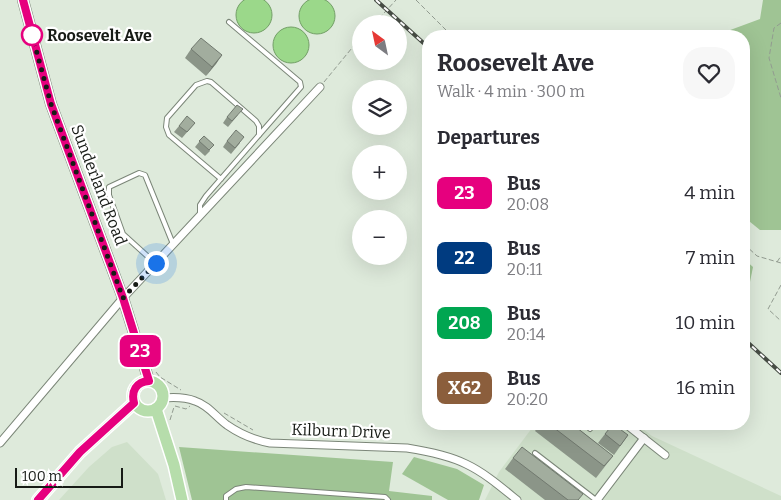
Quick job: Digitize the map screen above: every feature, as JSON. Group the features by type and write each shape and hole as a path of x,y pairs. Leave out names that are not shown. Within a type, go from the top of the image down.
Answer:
{"main road":[{"name":"Sunderland Road","path":"23,0 51,104 123,298 149,381"},
{"path":"149,381 155,382 160,387 163,398 160,406 152,412 143,411 134,403 132,397 136,386 149,381"},
{"path":"38,500 80,452 134,403"},
{"path":"156,409 174,465 182,500"}],"street":[{"path":"0,443 123,298 320,87"},
{"name":"Kilburn Drive","path":"163,398 175,397 194,400 206,406 227,425 255,440 270,443 406,448 453,459 476,470 517,500"},
{"path":"634,430 665,455"},
{"path":"597,500 644,438"}],"lane":[{"path":"200,215 200,206 206,196 300,87 300,82 229,22"},
{"path":"221,180 169,136 166,127 167,118 196,85 207,81 211,82 256,121 259,126 259,135"},
{"path":"156,263 123,234 109,195 109,187 139,173 145,175 174,244"},
{"path":"535,453 597,500"},
{"path":"226,500 226,496 236,489 246,487 384,497 388,500"}],"path":[{"path":"382,15 396,0"},
{"path":"416,0 446,30"},
{"path":"781,23 774,28 769,58 781,98"},
{"path":"320,87 352,49"},
{"path":"750,250 757,256 781,263"},
{"path":"777,262 781,256"},
{"path":"781,286 768,308 781,320"},
{"path":"169,424 175,397"}],"shaded area":[{"path":"247,-1 261,-1 270,8 272,15 270,22 261,31 254,33 247,31 238,22 236,15 238,8"},
{"path":"310,-1 324,-1 334,9 334,23 324,33 310,33 300,23 300,9"},
{"path":"763,0 781,0 781,230 760,230 750,222 750,30 730,30 760,19"},
{"path":"291,27 298,28 304,32 308,38 308,52 304,58 298,62 291,63 284,62 278,58 274,52 273,45 274,38 278,32 284,28"},
{"path":"750,264 753,267 750,282"},
{"path":"530,430 644,430 652,436 781,496 781,500 485,500 499,472"},
{"path":"127,442 158,474 166,500 59,500 89,467 112,447"},
{"path":"179,447 393,462 389,491 432,496 432,500 192,500"},
{"path":"414,457 457,469 484,485 479,500 448,500 402,474"}],"building":[{"path":"201,38 222,55 212,67 191,49"},
{"path":"237,105 243,109 232,121 227,117"},
{"path":"187,116 195,123 187,132 179,126"},
{"path":"236,130 244,137 235,148 227,141"},
{"path":"204,136 214,145 209,150 199,141"},
{"path":"557,430 580,430 613,456 604,466"},
{"path":"608,430 621,430 628,435 620,446 605,434"},
{"path":"522,447 583,494 578,500 568,500 513,458"}],"railway":[{"path":"376,0 422,42"},
{"path":"750,345 781,373"}],"bus line":[{"name":"23","path":"23,0 51,104 123,298 149,381 136,386 132,397 134,403 80,452 38,500"}],"place":[{"name":"Roosevelt Ave","path":"32,35"}],"route":[{"path":"32,35 51,104 123,298 156,263"}]}
